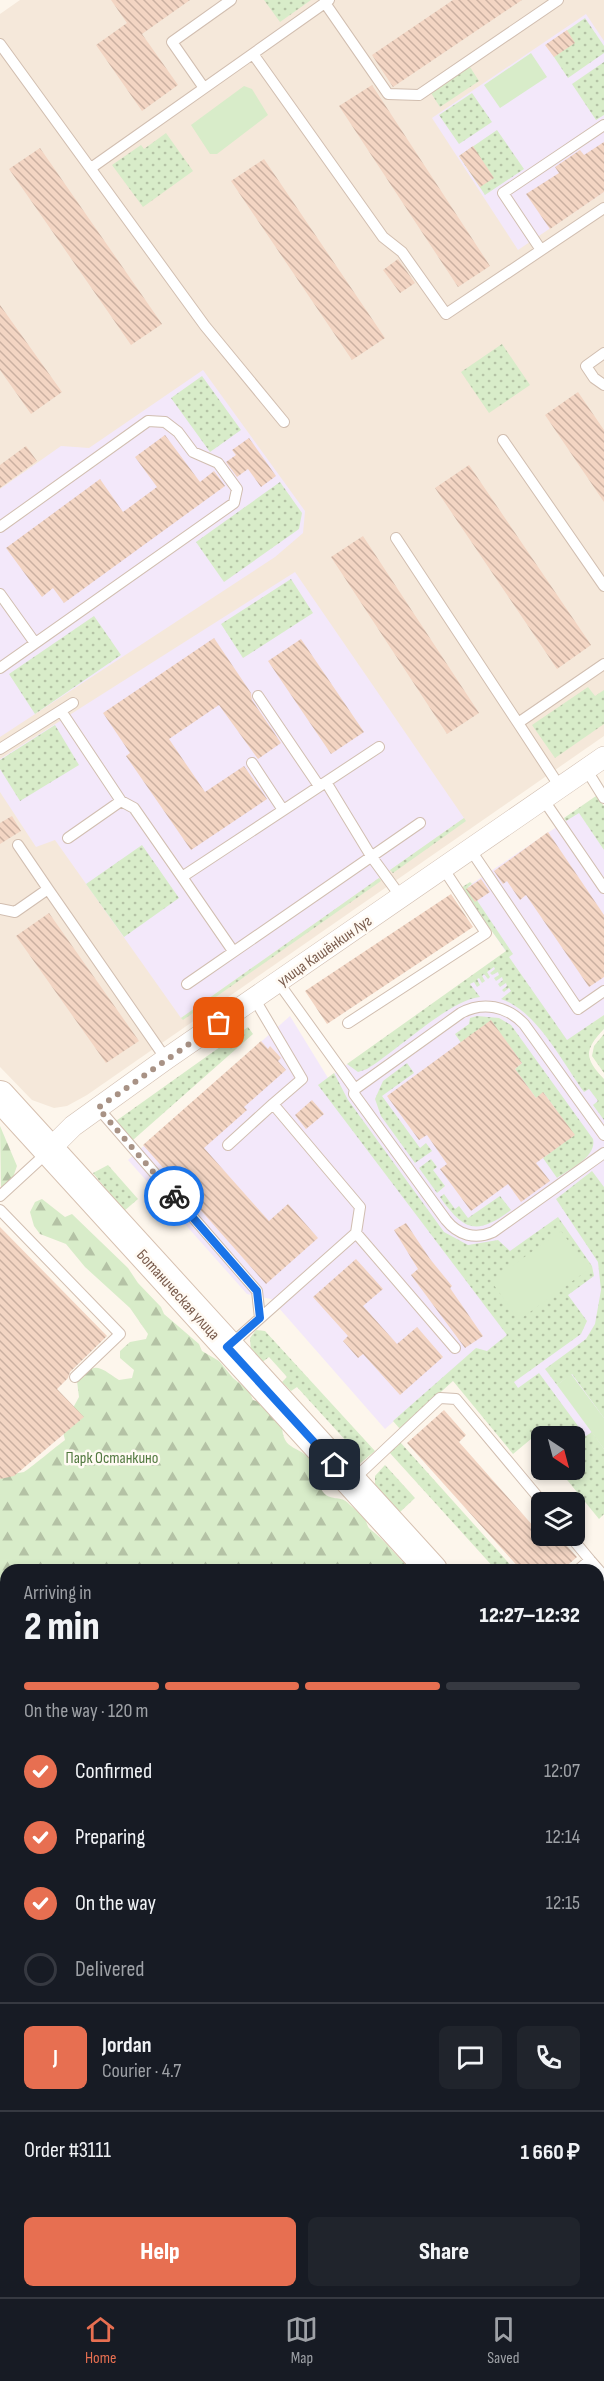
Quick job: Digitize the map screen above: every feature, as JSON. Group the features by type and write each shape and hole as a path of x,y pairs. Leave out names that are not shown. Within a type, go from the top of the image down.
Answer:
{"main road":[{"name":"Ботаническая улица","path":"0,1096 426,1564"}],"street":[{"name":"улица Кашёнкин Луг","path":"49,1150 73,1126 166,1059 604,757"}],"lane":[{"path":"204,88 172,42 231,0"},
{"path":"91,168 327,1 388,94 419,95 558,0"},
{"path":"0,44 205,326 284,422"},
{"path":"253,54 383,237 402,252 446,314 604,208"},
{"path":"541,250 503,193 604,125"},
{"path":"604,353 586,366 594,378 604,385"},
{"path":"0,528 148,421 165,422 178,432 193,452 218,463 237,489 234,503 0,668"},
{"path":"503,440 604,586"},
{"path":"396,538 518,723 551,793 604,888"},
{"path":"0,594 35,643"},
{"path":"518,723 604,664"},
{"path":"258,696 323,784 401,897"},
{"path":"0,749 73,703"},
{"path":"61,711 121,801 134,808 233,951"},
{"path":"182,877 379,747"},
{"path":"252,763 283,810"},
{"path":"586,769 604,798"},
{"path":"68,838 121,801"},
{"path":"187,984 420,824"},
{"path":"18,845 166,1059"},
{"path":"470,849 578,1009 604,991"},
{"path":"348,1023 486,933 443,868"},
{"path":"0,909 15,912 48,889"},
{"path":"278,982 355,1089 354,1094 446,1220 457,1230 470,1236 493,1232 604,1153"},
{"path":"228,1145 302,1079 254,998"},
{"path":"355,1089 461,1013 476,1007 494,1007 511,1012 524,1024 604,1135"},
{"path":"227,1347 356,1233 360,1207 273,1104"},
{"path":"98,1108 257,1291 260,1318"},
{"path":"0,1196 49,1150"},
{"path":"0,1210 120,1335 75,1377"},
{"path":"356,1233 455,1348"},
{"path":"350,1482 440,1398 456,1399 534,1492"},
{"path":"578,1546 594,1564"},
{"path":"585,1564 590,1560"}],"shaded area":[{"path":"20,0 604,0 604,736 87,1095 67,1106 54,1108 32,1100 0,1067 0,14"},
{"path":"586,14 604,41 604,192 518,250 432,118"},
{"path":"203,370 305,511 303,533 275,557 0,737 0,489 61,446 89,448"},
{"path":"295,572 464,818 181,1018 55,840 36,847 0,792 0,759"},
{"path":"579,812 604,850 604,1015 568,1040 604,1091 604,1476 585,1451 585,1426 541,1426 477,1348 385,1429 271,1299 247,1294 128,1160 290,1016 328,1078 506,952 464,889"}],"green space":[{"path":"264,0 311,0 280,22"},
{"path":"585,18 604,46 604,53 568,78 546,45"},
{"path":"531,53 547,77 500,108 484,85"},
{"path":"604,62 604,115 596,120 572,84"},
{"path":"470,67 479,81 440,107 431,93"},
{"path":"244,86 252,89 268,115 217,154 210,154 191,125"},
{"path":"472,93 492,122 459,144 439,115"},
{"path":"497,130 524,169 485,195 459,156"},
{"path":"166,133 193,171 143,207 112,165 141,145 144,149"},
{"path":"502,344 530,385 489,413 461,372"},
{"path":"202,376 241,430 210,452 171,398"},
{"path":"280,482 302,513 299,529 224,582 196,542"},
{"path":"291,579 313,613 243,658 221,624"},
{"path":"94,616 121,655 35,714 9,674"},
{"path":"588,687 595,696 604,690 604,724 555,758 532,725"},
{"path":"55,725 79,765 20,801 0,769 0,760"},
{"path":"596,796 604,806 604,850 579,813 566,821 564,818"},
{"path":"464,818 466,821 393,873 390,870"},
{"path":"142,845 179,898 124,937 86,884"},
{"path":"379,878 381,881 183,1020 181,1018"},
{"path":"470,882 472,884 468,887 513,954 509,957 567,1040 604,1015 604,1029 593,1043 589,1054 593,1065 604,1079 604,1120 593,1105 598,1101 589,1089 584,1092 537,1026 514,1005 501,999 511,991 509,988 504,992 502,990 507,986 506,983 500,987 498,984 503,980 502,977 496,981 494,978 499,975 498,972 492,975 490,973 495,969 494,967 487,972 490,977 488,979 484,974 482,976 485,981 482,983 479,978 477,979 480,985 477,987 474,982 470,984 480,997 468,1000 439,1016 367,1069 358,1072 347,1064 506,951 461,888"},
{"path":"477,1016 499,1018 511,1025 593,1139 591,1151 587,1157 557,1178 543,1158 574,1135 544,1093 536,1098 515,1069 522,1063 491,1021 466,1050 455,1034 469,1024 470,1018"},
{"path":"248,1027 253,1034 133,1140 116,1121"},
{"path":"604,1034 604,1073 592,1056 594,1046"},
{"path":"407,1063 414,1073 382,1096 420,1148 426,1143 432,1151 415,1163 381,1116 375,1099 383,1081"},
{"path":"334,1073 348,1100 444,1232 468,1245 498,1240 510,1251 558,1217 592,1266 594,1276 568,1295 587,1321 581,1334 514,1382 518,1388 539,1373 578,1426 531,1426 531,1439 513,1454 453,1381 400,1429 393,1421 476,1348 487,1351 507,1335 318,1085"},
{"path":"0,1126 17,1166 11,1183 1,1187"},
{"path":"431,1159 437,1167 433,1170 445,1186 437,1193 419,1168"},
{"path":"108,1165 138,1199 124,1211 93,1173"},
{"path":"592,1171 604,1187 604,1418 572,1374 557,1385 545,1369 586,1339 595,1324 601,1290 598,1262 556,1199"},
{"path":"444,1194 455,1209 459,1206 468,1218 500,1196 511,1210 489,1224 471,1226 456,1217 440,1197"},
{"name":"Парк Останкино","path":"42,1199 65,1217 72,1214 128,1268 138,1283 161,1307 164,1314 199,1344 202,1351 219,1361 233,1378 249,1391 253,1400 265,1404 282,1424 285,1440 316,1466 323,1492 329,1497 347,1502 405,1564 0,1564 0,1474 24,1472 65,1440 62,1428 79,1397 77,1381 88,1370 101,1369 119,1380 132,1378 134,1370 120,1358 120,1351 130,1342 146,1339 148,1334 130,1308 85,1267 66,1244 40,1234 34,1226 30,1212 35,1202"},
{"path":"561,1231 589,1269 519,1320 491,1281"},
{"path":"256,1330 265,1331 375,1451 358,1465 351,1461 358,1454 297,1387 291,1391 282,1382 287,1377 269,1357 261,1363 251,1352 250,1338"},
{"path":"571,1374 604,1418 604,1449 557,1385"},
{"path":"592,1432 604,1449 604,1514 599,1519 585,1502 585,1492 577,1492 567,1480 585,1480 585,1435"},
{"path":"400,1442 510,1564 491,1564 389,1452"},
{"path":"385,1465 415,1498 399,1513 375,1484 375,1476"}],"building":[{"path":"111,0 190,0 142,34 178,85 142,111 96,45 127,23"},
{"path":"453,0 522,0 393,87 372,55"},
{"path":"567,30 575,43 554,57 545,45"},
{"path":"372,85 490,266 458,287 339,106"},
{"path":"604,142 604,192 550,229 526,194 559,173 555,167 580,150 584,155"},
{"path":"473,146 494,178 480,187 459,156"},
{"path":"40,148 162,324 131,345 9,169"},
{"path":"264,159 385,338 352,360 231,181"},
{"path":"398,259 415,283 400,293 383,270"},
{"path":"0,305 62,392 31,414 0,370"},
{"path":"578,392 604,430 604,502 545,415"},
{"path":"165,435 200,482 214,471 225,486 64,603 53,588 42,597 6,548 100,479 123,512 157,487 135,457"},
{"path":"249,438 276,476 261,487 248,469 237,477 226,462 236,455 232,450"},
{"path":"26,446 37,461 0,488 0,465"},
{"path":"469,465 591,645 557,669 435,488"},
{"path":"363,536 479,713 447,734 331,557"},
{"path":"214,638 281,743 258,759 219,705 169,739 205,792 244,766 267,799 191,850 126,756 130,753 103,713"},
{"path":"301,639 364,732 331,754 268,661"},
{"path":"12,816 21,831 0,844 0,823"},
{"path":"548,832 604,915 604,977 589,987 526,895 520,900 507,881 503,884 494,871"},
{"path":"481,879 490,892 475,902 466,889"},
{"path":"451,894 473,927 327,1024 305,991"},
{"path":"49,913 139,1041 106,1063 16,936"},
{"path":"491,1020 522,1063 515,1069 536,1098 543,1092 575,1135 536,1163 550,1181 521,1202 508,1184 471,1211 440,1169 447,1164 427,1135 419,1140 387,1096"},
{"path":"261,1041 268,1049 270,1046 281,1058 278,1061 286,1070 244,1107 247,1110 204,1148 269,1221 288,1204 318,1238 266,1284 143,1145"},
{"path":"312,1100 324,1114 306,1129 295,1115"},
{"path":"406,1223 430,1259 452,1286 450,1288 483,1336 465,1348 411,1275 418,1269 394,1230"},
{"path":"0,1227 107,1336 70,1372 68,1378 57,1389 84,1417 14,1476 0,1479"},
{"path":"356,1259 383,1289 363,1306 397,1344 417,1327 443,1357 400,1395 363,1354 358,1358 343,1341 348,1336 313,1297"},
{"path":"444,1410 466,1435 459,1442 531,1524 531,1546 567,1546 577,1557 569,1564 516,1564 407,1443"}],"way so far":[{"path":"174,1196 98,1108 219,1023"}],"route":[{"path":"174,1196 257,1291 260,1318 227,1347 335,1465"}]}
